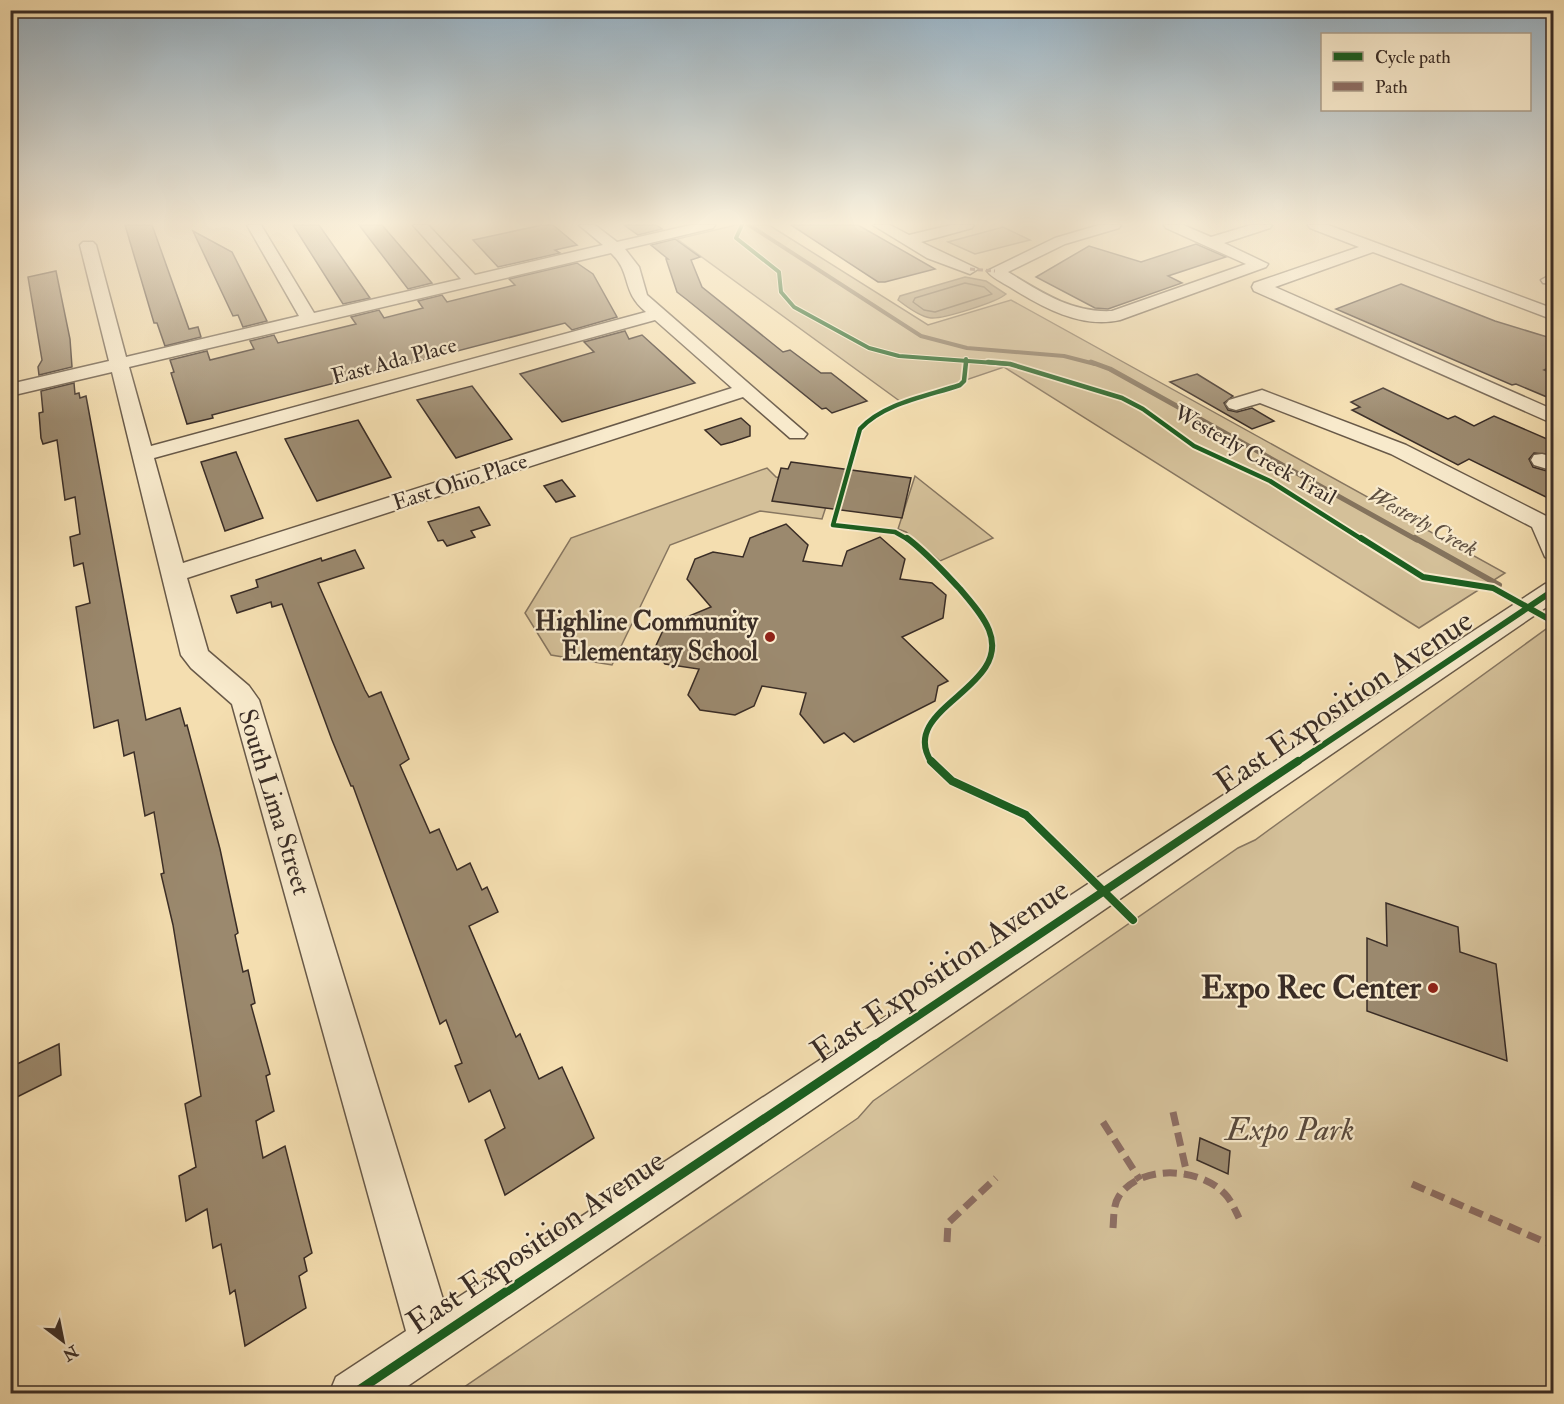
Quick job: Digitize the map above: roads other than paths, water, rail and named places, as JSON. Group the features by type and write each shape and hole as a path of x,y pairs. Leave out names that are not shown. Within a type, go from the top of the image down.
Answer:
{"street":[{"name":"South Lima Street","path":"100,291 195,655 206,668 236,688 245,700 432,1341"},
{"path":"292,291 309,319"},
{"path":"10,390 431,291"},
{"path":"635,291 658,314 797,434"},
{"path":"1028,291 1055,306 1079,316 1106,317 1183,291"},
{"path":"1268,291 1554,418"},
{"path":"1449,291 1554,331"},
{"path":"1489,291 1554,315"},
{"name":"East Ada Place","path":"144,454 658,314"},
{"name":"East Ohio Place","path":"174,574 746,390"},
{"path":"1236,404 1262,396 1333,432 1367,436 1421,464 1548,519 1554,552"},
{"name":"East Exposition Avenue","path":"353,1394 1554,590"}],"water":[{"path":"919,291 1001,291 1006,294 970,309 938,318 927,317 909,309 898,300 900,296"}],"waterway":[{"name":"Westerly Creek","path":"851,291 921,336 967,348 1064,356 1095,364"},
{"name":"Westerly Creek","path":"1091,362 1110,369 1417,540"},
{"name":"Westerly Creek","path":"1415,538 1499,585"}],"place":[{"name":"Highline Community Elementary School","path":"770,637"},
{"name":"Expo Rec Center","path":"1433,988"}],"park label":[{"name":"Expo Park","path":"1290,1130"}]}
